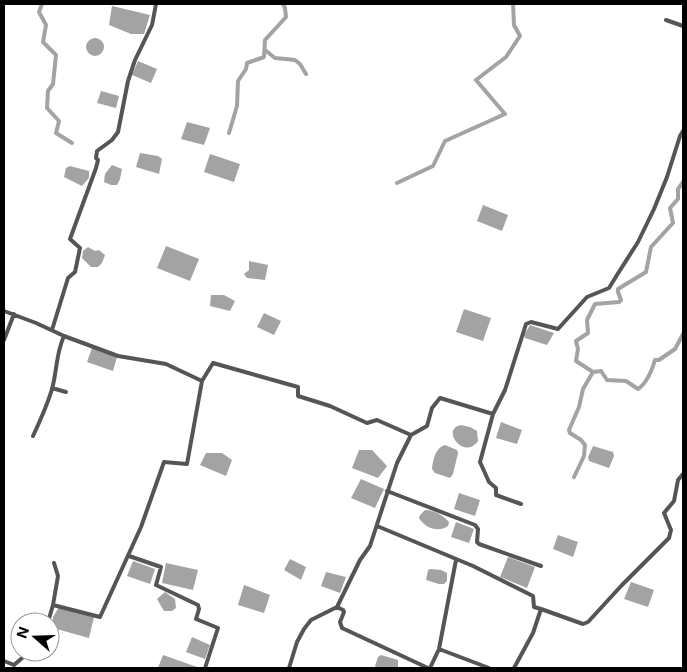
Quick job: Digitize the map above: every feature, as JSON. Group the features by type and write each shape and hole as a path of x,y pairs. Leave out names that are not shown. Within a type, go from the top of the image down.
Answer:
{"street":[{"path":"52,330 68,278 76,272 80,248 70,239 96,168 98,160 96,158 97,151 112,140 118,132 128,82 135,60 152,25 156,4"},
{"path":"666,20 683,26"},
{"path":"521,504 496,495 496,488 489,482 480,462 493,414 505,390 526,324 531,322 558,329 587,297 609,288 638,242 654,209 683,131"},
{"path":"4,311 118,356 166,364 202,381"},
{"path":"4,340 14,314"},
{"path":"33,436 52,388 58,353 64,336"},
{"path":"53,605 100,617 142,527 164,462 188,464 202,381 213,363 298,387 298,396 330,406 367,424 376,420 412,435"},
{"path":"52,388 66,392"},
{"path":"289,668 297,642 311,620 337,607 360,560 370,546 397,463 412,435 428,426 432,408 440,398 493,414"},
{"path":"377,526 456,560 532,596 534,607 583,624 588,622 669,538 671,530 664,513 674,501 678,480 683,474"},
{"path":"387,491 475,525 478,529 477,542 479,544 541,566"},
{"path":"129,556 161,567 156,586 198,605 199,609 196,619 218,628 205,668"},
{"path":"337,607 344,612 340,622 342,628 429,668 439,649 456,560"},
{"path":"51,612 58,576 54,562"},
{"path":"514,668 533,633 541,609"},
{"path":"439,649 489,668"},
{"path":"4,661 14,665 17,662"}],"shaded area":[{"path":"112,6 150,15 144,34 131,34 109,25"},
{"path":"91,38 99,38 104,43 102,54 91,56 86,51 86,43"},
{"path":"138,61 157,69 151,83 132,75"},
{"path":"101,91 119,96 116,108 97,103"},
{"path":"187,122 210,128 204,145 181,139"},
{"path":"140,153 158,156 162,159 159,174 136,167"},
{"path":"210,154 240,164 234,182 204,172"},
{"path":"112,165 122,169 117,185 104,182 105,174"},
{"path":"70,166 89,171 89,178 82,186 64,177 66,168"},
{"path":"483,205 508,215 502,231 477,221"},
{"path":"166,246 199,259 190,281 157,268"},
{"path":"88,247 95,251 99,250 105,255 98,267 91,267 82,258 83,251"},
{"path":"249,261 268,265 265,280 247,278 244,274 249,270"},
{"path":"211,295 224,295 235,301 230,311 210,306"},
{"path":"464,309 491,318 483,341 456,332"},
{"path":"264,313 281,321 274,335 257,327"},
{"path":"530,325 554,333 547,345 525,338 524,335"},
{"path":"92,348 117,357 113,371 87,362"},
{"path":"501,422 522,430 517,444 496,438"},
{"path":"461,425 477,431 478,441 472,446 466,448 461,446 453,437 455,428"},
{"path":"445,445 457,450 458,453 453,474 450,478 435,473 432,469 437,452"},
{"path":"593,446 613,452 614,456 609,468 589,461 588,457"},
{"path":"359,450 372,450 387,466 378,478 352,468"},
{"path":"206,453 222,453 232,460 226,476 200,465"},
{"path":"361,479 384,489 375,508 351,498"},
{"path":"459,493 480,500 475,516 454,509"},
{"path":"425,510 441,515 449,522 448,526 440,529 428,527 419,518"},
{"path":"456,522 474,529 469,543 451,537"},
{"path":"558,535 578,542 573,557 553,549"},
{"path":"508,557 535,567 527,588 500,577"},
{"path":"290,559 306,567 301,580 284,570"},
{"path":"133,561 155,569 150,584 127,576"},
{"path":"166,563 198,570 193,590 162,583"},
{"path":"428,570 447,573 447,581 444,584 439,584 426,580"},
{"path":"326,572 346,577 340,593 321,586"},
{"path":"631,582 654,590 648,607 624,599"},
{"path":"244,585 270,595 264,613 238,605"},
{"path":"165,592 175,599 176,608 172,611 164,611 157,599"},
{"path":"59,607 94,617 89,638 60,630 60,612 56,612"},
{"path":"192,637 210,645 205,659 186,652"},
{"path":"163,655 200,668 158,668"},
{"path":"381,655 398,660 398,668 377,668 375,666 378,657"}],"waterway":[{"path":"42,4 39,12 46,25 43,42 56,55 53,84 48,91 47,108 59,121 56,133 72,143"},
{"path":"229,133 237,106 238,81 246,69 247,63 264,57 265,40 286,17 283,4"},
{"path":"397,183 433,166 445,141 505,114 476,80 506,57 520,36 514,25 513,4"},
{"path":"265,50 275,58 295,60 306,74"},
{"path":"574,477 584,456 585,445 570,433 569,430 579,407 583,389 593,372 576,361 578,349 576,341 588,333 587,320 595,304 619,302 621,300 618,289 646,272 651,247 673,223 670,208 678,199 678,189 683,182"},
{"path":"593,372 601,371 607,380 626,381 638,389 647,380 655,360 659,360 675,349 683,334"}]}
